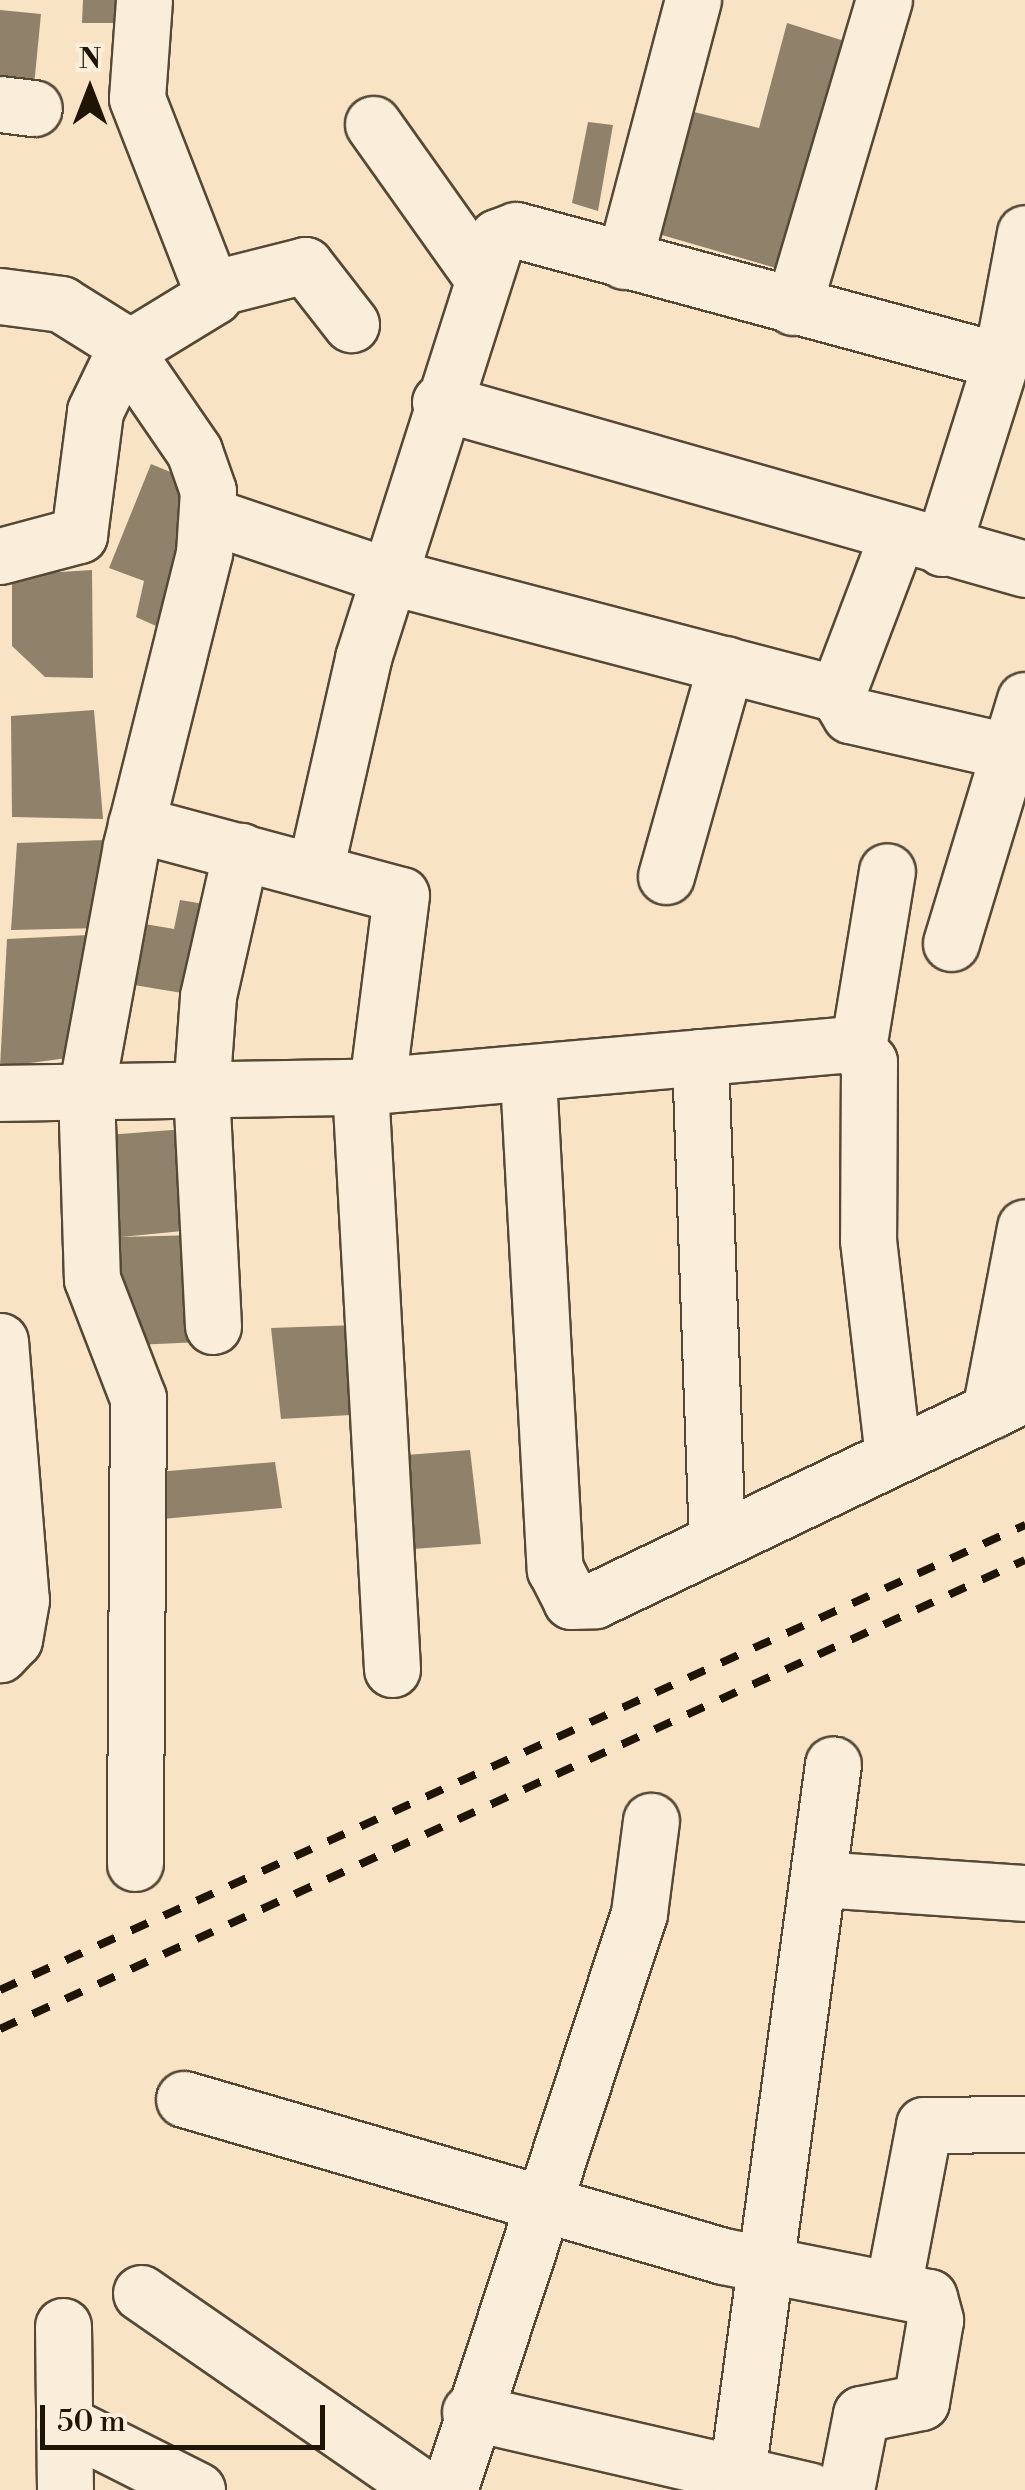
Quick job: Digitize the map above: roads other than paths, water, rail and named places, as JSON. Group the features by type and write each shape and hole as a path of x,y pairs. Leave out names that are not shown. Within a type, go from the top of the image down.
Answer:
{"street":[{"path":"144,0 137,98 145,132 216,288"},
{"path":"624,260 693,0"},
{"path":"793,307 884,0"},
{"path":"373,124 479,272"},
{"path":"315,870 388,576 479,272 506,230 1001,361"},
{"path":"837,694 919,542 1001,361 1025,233"},
{"path":"0,556 79,535 95,411 124,350 206,306 216,288 305,265 351,324"},
{"path":"0,296 90,315 124,350 203,468 208,516 136,824 86,1090 92,1278 138,1398 136,1863"},
{"path":"440,402 919,542 1025,569"},
{"path":"208,516 388,576 837,694 850,715 1019,735 951,943"},
{"path":"666,876 726,664"},
{"path":"136,824 392,888 404,904 368,1086 392,1669"},
{"path":"213,1326 201,1092 208,996 241,851"},
{"path":"858,1048 887,871"},
{"path":"0,1093 368,1086 528,1077 826,1041 858,1048 870,1062 868,1240 893,1456"},
{"path":"700,1056 717,1540"},
{"path":"528,1077 562,1588 571,1602 594,1600 1007,1402 1025,1228"},
{"path":"0,1341 20,1600 14,1639 0,1654"},
{"path":"737,2474 833,1764"},
{"path":"450,2490 470,2412 639,1913 650,1821"},
{"path":"818,1880 1025,1892"},
{"path":"184,2099 542,2206 768,2266 893,2288 935,2306 925,2391 914,2409 861,2414 846,2490"},
{"path":"893,2288 924,2126 1025,2124"},
{"path":"141,2293 426,2490"},
{"path":"62,2326 64,2490"},
{"path":"470,2412 809,2490"},
{"path":"64,2423 197,2490"}],"railway":[{"path":"0,1990 1025,1525"},
{"path":"0,2029 1025,1560"}]}
